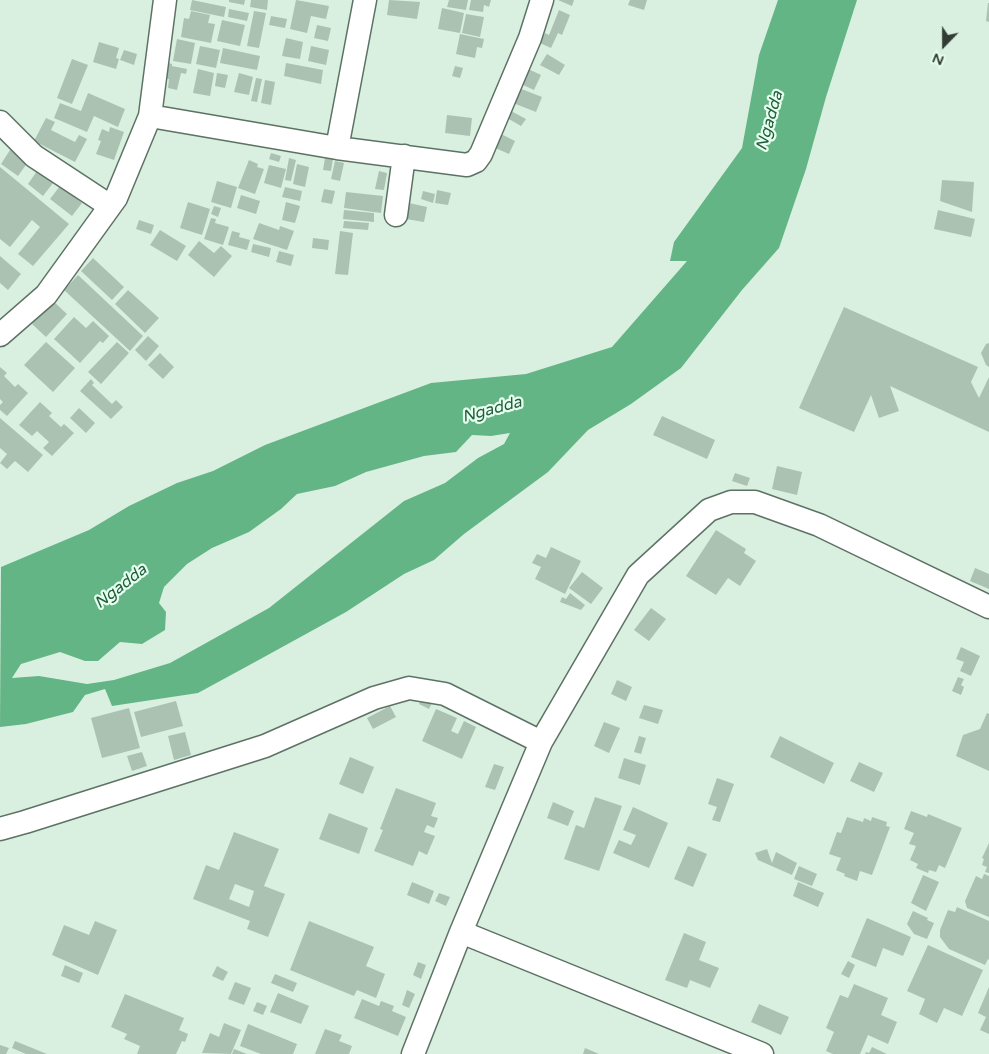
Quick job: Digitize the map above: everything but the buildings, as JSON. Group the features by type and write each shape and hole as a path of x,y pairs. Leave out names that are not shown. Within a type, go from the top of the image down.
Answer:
{"street":[{"path":"0,335 46,295 116,198 150,116 165,0"},
{"path":"337,148 365,0"},
{"path":"150,116 337,148 468,165 476,161 481,154 530,38 542,0"},
{"path":"0,122 34,156 110,206"},
{"path":"396,215 404,156"},
{"path":"413,1054 461,932 542,742 638,575 709,510 731,502 755,502 819,525 989,607"},
{"path":"0,828 26,822 265,746 374,698 409,688 445,694 542,742"},
{"path":"461,932 762,1054"}],"water":[{"name":"Ngadda","path":"778,0 857,0 826,97 806,169 779,248 742,290 681,368 631,404 588,430 548,472 464,534 434,560 404,574 346,612 198,693 112,706 105,689 85,695 73,712 26,724 0,727 1,567 89,530 129,506 177,483 213,471 265,445 431,383 526,374 612,347 687,261 670,261 674,242 742,148 759,55","holes":["510,433 504,444 478,458 445,483 404,501 269,608 170,663 114,680 87,684 39,676 12,678 21,664 60,652 85,661 98,661 120,642 142,644 165,630 166,612 159,603 164,587 187,564 212,548 249,532 281,509 297,494 335,486 366,472 424,456 456,452 472,435 491,436"]}]}
